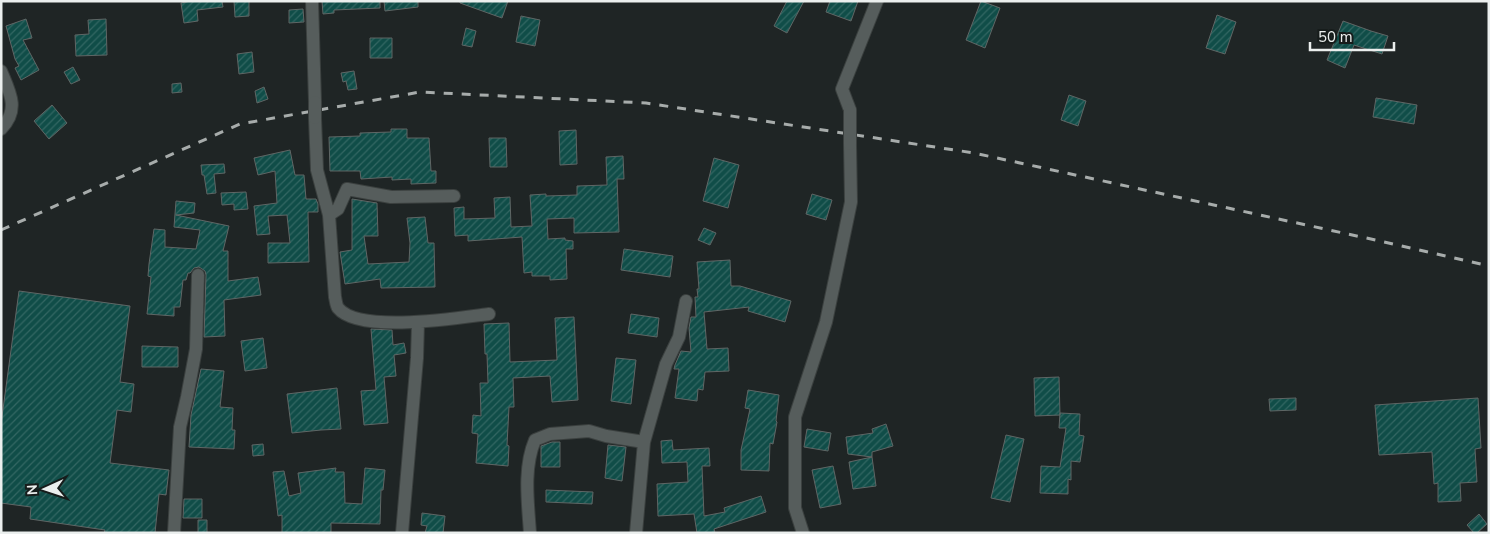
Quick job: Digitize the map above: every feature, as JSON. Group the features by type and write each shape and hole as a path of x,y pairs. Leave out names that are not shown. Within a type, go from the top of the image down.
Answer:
{"street":[{"path":"312,1 317,170 329,215 335,297 338,307 345,313 366,321 418,323 489,314"},
{"path":"803,533 795,508 795,417 826,322 851,202 850,110 842,89 877,1"},
{"path":"1,71 12,96 12,108 9,121 1,129"},
{"path":"329,215 338,209 347,189 391,197 454,196"},
{"path":"174,533 180,427 188,397 196,349 198,275"},
{"path":"636,533 644,442 666,364 679,337 686,301"},
{"path":"402,533 417,358 418,323"},
{"path":"530,533 528,465 530,450 535,440 550,434 589,431 606,436 644,442"}],"building":[{"path":"191,1 222,1 223,7 197,10 198,21 184,23 181,3"},
{"path":"234,1 249,1 249,16 235,17"},
{"path":"322,1 380,1 380,8 334,10 334,13 323,14"},
{"path":"384,1 418,1 418,7 385,11"},
{"path":"460,1 508,1 502,18 460,3"},
{"path":"787,1 804,1 787,33 774,26"},
{"path":"830,1 858,1 851,21 826,12"},
{"path":"981,1 1000,8 985,48 966,40"},
{"path":"303,9 304,22 289,23 289,10"},
{"path":"1217,15 1236,22 1225,54 1206,48"},
{"path":"521,16 540,20 535,46 516,42"},
{"path":"26,19 32,38 23,40 39,70 21,80 15,68 19,66 15,59 6,26"},
{"path":"106,19 107,55 76,56 75,35 89,34 88,20"},
{"path":"1343,21 1388,36 1382,54 1354,45 1345,68 1327,60"},
{"path":"466,28 476,31 472,47 462,45"},
{"path":"370,38 392,38 392,58 370,58"},
{"path":"252,52 254,72 239,74 237,54"},
{"path":"73,67 80,80 71,84 64,72"},
{"path":"354,71 357,89 348,90 346,81 343,82 341,73"},
{"path":"181,83 182,92 172,93 172,84"},
{"path":"264,87 268,99 257,103 255,91"},
{"path":"1069,95 1086,101 1078,126 1061,120"},
{"path":"1376,98 1417,105 1414,124 1373,117"},
{"path":"52,105 67,123 49,139 34,121"},
{"path":"391,129 407,129 407,138 429,138 431,171 436,171 436,183 411,184 411,179 392,180 392,177 361,179 360,171 330,171 329,137 391,132"},
{"path":"576,130 577,164 560,165 559,131"},
{"path":"489,138 506,138 507,167 490,167"},
{"path":"290,150 295,175 304,175 306,199 316,199 318,204 318,212 308,212 309,262 268,263 268,243 290,243 287,215 268,216 270,234 257,235 254,206 277,203 275,171 258,175 254,158"},
{"path":"623,156 624,179 617,179 619,232 574,233 574,218 547,219 548,239 565,238 565,240 573,241 573,249 566,249 567,279 550,280 550,276 532,276 532,272 524,273 522,237 468,241 468,235 455,236 454,208 464,207 464,219 495,218 494,198 510,197 511,227 532,226 530,195 577,195 577,186 607,185 606,157"},
{"path":"714,158 739,165 728,208 703,201"},
{"path":"224,164 225,173 214,174 216,193 207,194 201,165"},
{"path":"246,192 248,209 234,210 234,204 222,205 221,193"},
{"path":"812,194 832,200 826,220 806,214"},
{"path":"352,199 377,203 378,236 364,236 368,264 409,262 410,243 407,218 425,217 428,243 434,243 435,287 381,288 380,279 345,284 340,252 352,250"},
{"path":"176,201 195,203 194,213 176,215 229,226 223,251 228,251 228,281 258,277 261,295 224,300 225,336 204,337 206,275 205,271 199,267 194,268 188,273 186,280 183,280 180,307 174,307 174,316 147,314 151,277 148,276 154,229 165,230 165,247 196,249 200,230 174,227"},
{"path":"704,228 716,233 710,245 698,240"},
{"path":"624,249 673,256 670,277 621,270"},
{"path":"730,260 731,286 740,286 791,301 785,322 748,311 749,307 704,312 707,349 728,348 729,371 705,372 703,390 698,389 697,401 675,398 679,369 674,369 675,365 681,351 691,352 689,328 691,317 696,317 695,297 698,297 697,289 699,289 697,262"},
{"path":"19,291 130,306 120,382 134,384 131,412 117,410 110,463 169,470 166,495 159,494 155,533 104,533 105,530 30,519 31,507 1,503 1,424"},
{"path":"631,314 659,318 657,337 628,333"},
{"path":"574,317 578,400 552,402 550,376 513,378 514,407 509,407 508,466 476,463 478,434 472,433 473,415 481,416 480,383 488,383 484,324 509,323 510,362 557,360 555,318"},
{"path":"371,329 392,330 393,345 404,343 406,353 394,355 396,376 384,377 388,423 364,425 361,391 376,390"},
{"path":"263,338 267,368 245,371 241,341"},
{"path":"142,346 178,347 178,367 142,367"},
{"path":"616,358 636,360 631,404 611,401"},
{"path":"201,369 224,371 220,407 233,408 232,430 235,430 234,449 189,447 191,415"},
{"path":"1059,377 1060,415 1035,416 1034,378"},
{"path":"337,388 341,429 292,433 287,394"},
{"path":"748,390 779,395 773,444 770,443 769,471 741,470 741,450 750,409 745,408"},
{"path":"1296,398 1296,410 1270,411 1269,399"},
{"path":"1478,398 1481,448 1475,449 1477,482 1460,483 1461,501 1438,502 1438,483 1434,484 1432,452 1379,455 1375,405"},
{"path":"1060,413 1080,414 1079,435 1084,436 1080,462 1071,461 1071,480 1068,479 1068,494 1040,493 1041,466 1060,467 1066,428 1059,428"},
{"path":"886,424 893,446 872,452 872,457 848,454 846,437 873,433 872,429"},
{"path":"807,429 831,433 828,451 804,447"},
{"path":"1006,435 1024,439 1010,502 991,498"},
{"path":"672,440 673,450 709,448 710,466 702,466 704,516 725,512 724,508 761,496 766,512 714,529 715,533 697,533 694,514 658,516 657,484 688,482 687,462 662,463 661,441"},
{"path":"552,442 560,442 560,467 541,467 541,446"},
{"path":"263,444 264,455 253,456 252,445"},
{"path":"608,445 626,447 622,481 605,478"},
{"path":"872,457 876,486 853,489 849,462"},
{"path":"833,466 841,504 820,508 812,470"},
{"path":"336,468 335,472 344,472 345,503 362,504 365,468 385,470 383,490 381,490 380,524 331,523 331,533 282,533 282,515 278,516 273,472 284,471 289,496 301,493 298,473"},
{"path":"546,490 593,492 592,504 546,502"},
{"path":"184,499 202,499 202,518 183,518"},
{"path":"422,513 445,516 443,533 425,533 427,526 421,525"},
{"path":"1479,514 1487,524 1477,533 1474,533 1467,525"},
{"path":"198,520 207,520 207,533 198,533"}],"railway":[{"path":"1,230 240,124 420,92 646,103 974,153 1489,266"}]}
